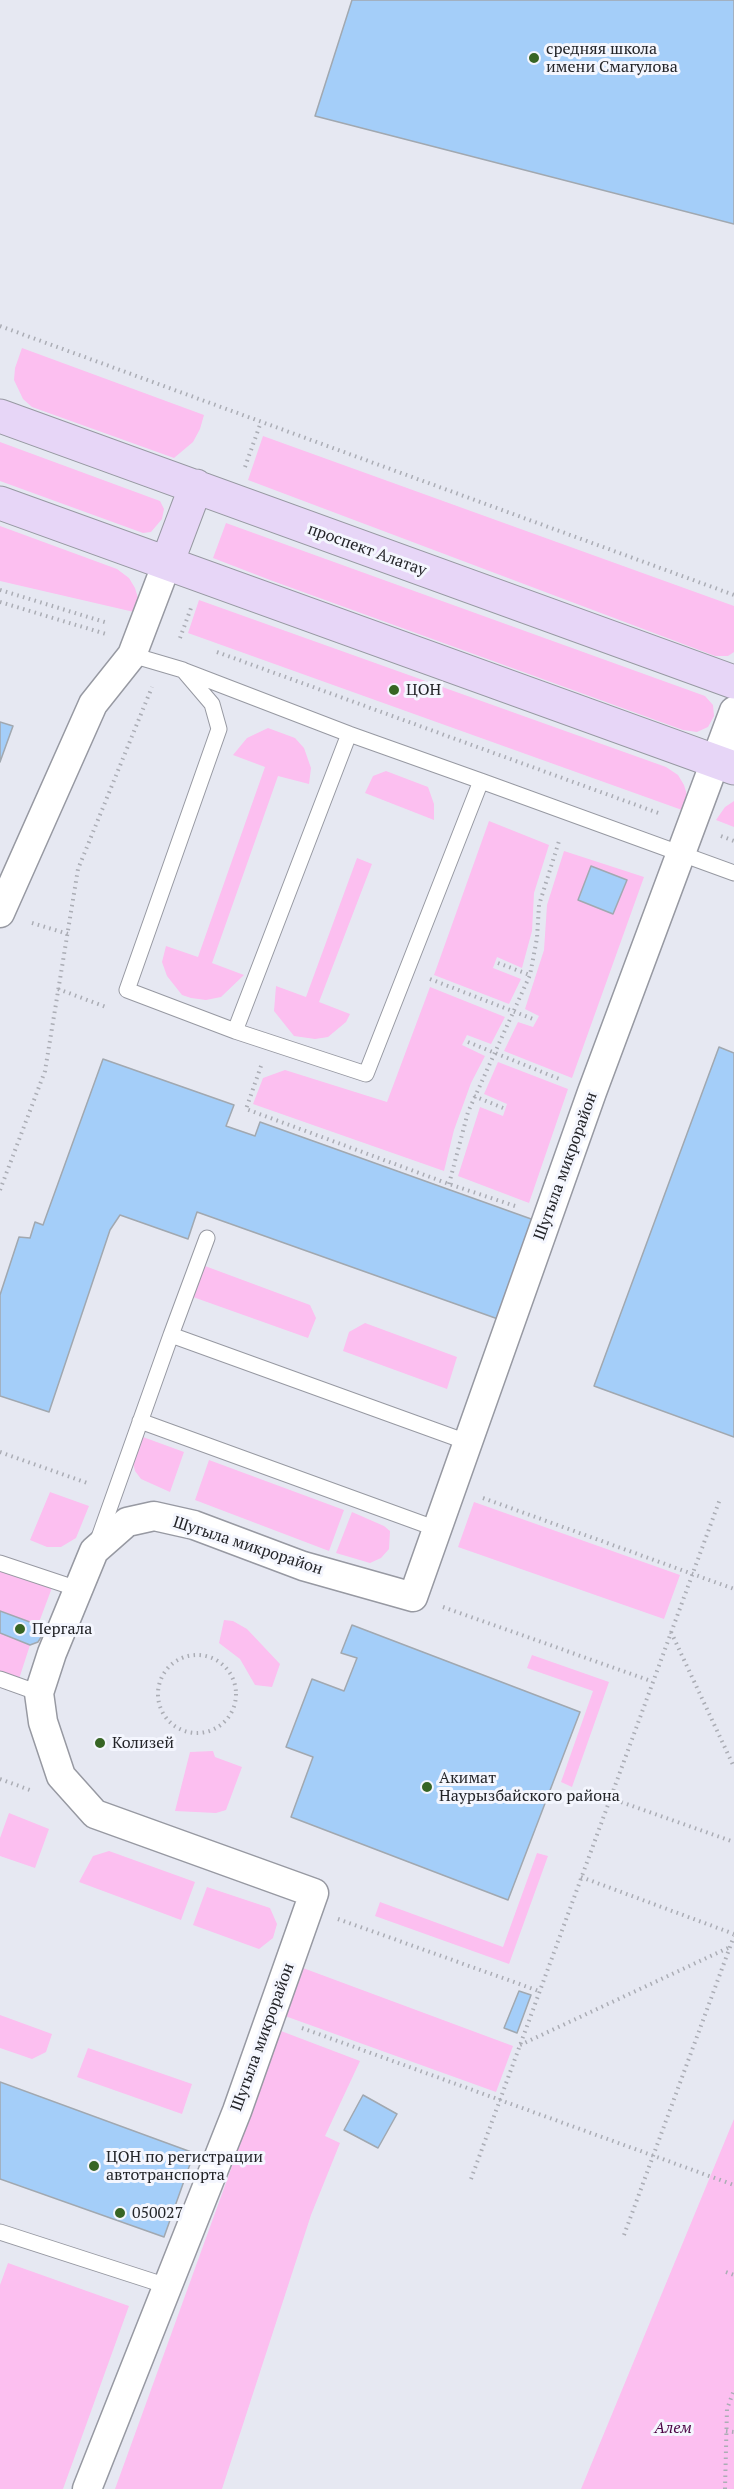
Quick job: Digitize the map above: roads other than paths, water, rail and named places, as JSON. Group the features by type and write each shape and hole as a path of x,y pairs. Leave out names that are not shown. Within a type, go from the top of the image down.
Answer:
{"main road":[{"name":"проспект Алатау","path":"0,416 734,682"},
{"path":"167,563 196,486"},
{"path":"0,503 724,764"}],"street":[{"path":"0,913 93,704 136,643 167,563"},
{"name":"Шугыла микрорайон","path":"87,2489 237,2111 314,1893 95,1814 61,1776 43,1722 39,1693 94,1551 127,1522 154,1516 194,1525 303,1566 413,1597 592,1092 690,825 724,764 734,711"}],"lane":[{"path":"136,643 161,664 183,670 349,734 734,873"},
{"path":"183,670 212,704 219,729 128,990 235,1031 366,1074 481,781"},
{"path":"235,1031 349,734"},
{"path":"94,1551 207,1238"},
{"path":"171,1335 467,1442"},
{"path":"140,1421 437,1529"},
{"path":"0,1563 78,1589"},
{"path":"0,1679 39,1693"},
{"path":"0,2232 167,2286"}],"place":[{"name":"средняя школа имени Смагулова","path":"534,58"},
{"name":"ЦОН","path":"394,690"},
{"name":"Пергала","path":"20,1629"},
{"name":"Колизей","path":"100,1743"},
{"name":"Акимат Наурызбайского района","path":"427,1787"},
{"name":"ЦОН по регистрации автотранспорта","path":"94,2166"},
{"name":"050027","path":"120,2213"}],"park label":[{"name":"Алем","path":"673,2428"}]}
